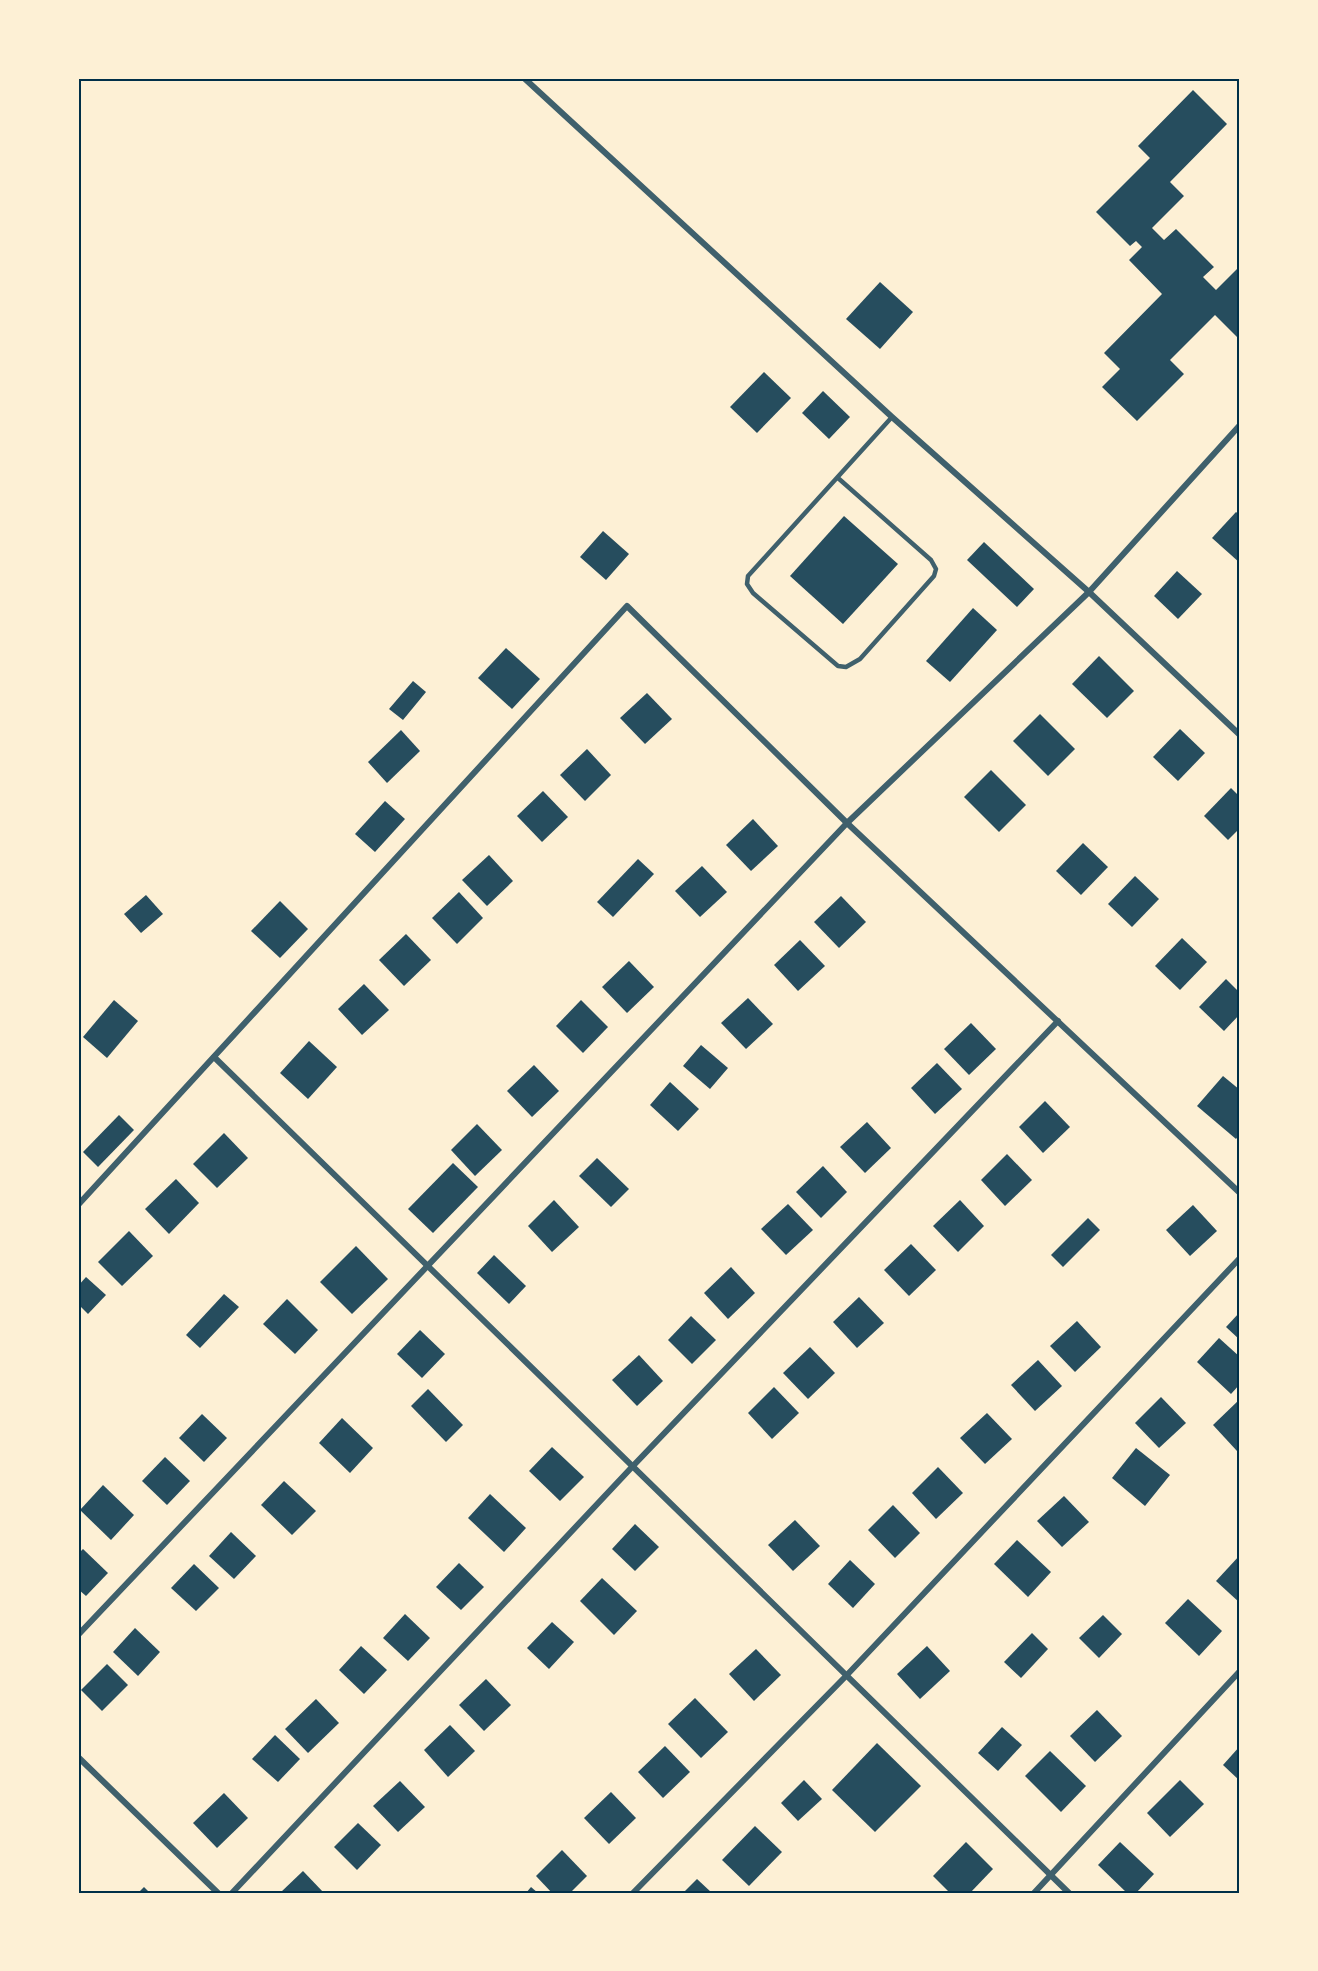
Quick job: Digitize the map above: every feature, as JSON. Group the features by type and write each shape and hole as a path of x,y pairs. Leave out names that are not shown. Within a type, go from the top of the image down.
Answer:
{"street":[{"path":"524,78 892,417 1089,592 1240,735"},
{"path":"78,1635 847,823 1089,592 1240,425"},
{"path":"78,1205 627,606 847,823 1240,1192"},
{"path":"232,1893 632,1467 1058,1021"},
{"path":"214,1057 1069,1893"},
{"path":"633,1893 846,1676 1240,1258"},
{"path":"1034,1893 1240,1671"},
{"path":"78,1758 218,1893"}],"lane":[{"path":"838,478 931,560 936,569 934,576 860,659 846,667 838,666 753,593 747,584 748,576 892,417"}],"building":[{"path":"1193,90 1227,124 1170,182 1184,196 1152,228 1164,240 1176,229 1214,267 1203,277 1216,290 1240,266 1240,340 1215,315 1170,360 1184,374 1137,421 1102,387 1120,369 1104,353 1162,294 1129,260 1142,247 1136,241 1130,246 1096,212 1150,158 1138,146"},
{"path":"880,282 913,312 880,349 846,319"},
{"path":"764,372 791,398 757,433 730,407"},
{"path":"823,391 850,417 829,439 802,413"},
{"path":"1236,512 1240,515 1240,563 1212,538"},
{"path":"844,516 898,564 843,624 790,576"},
{"path":"603,531 629,554 606,580 580,557"},
{"path":"984,542 1034,589 1017,607 967,560"},
{"path":"1177,571 1202,594 1178,619 1154,596"},
{"path":"973,608 997,630 950,682 926,661"},
{"path":"506,648 540,679 512,709 478,678"},
{"path":"1099,656 1134,691 1107,718 1072,684"},
{"path":"413,681 426,692 403,720 389,709"},
{"path":"647,693 672,719 645,744 620,718"},
{"path":"1040,714 1075,749 1048,776 1013,741"},
{"path":"1180,729 1205,753 1178,781 1153,757"},
{"path":"401,730 420,751 387,783 368,762"},
{"path":"587,749 611,775 585,801 560,775"},
{"path":"991,770 1026,805 999,832 964,797"},
{"path":"1231,788 1240,797 1240,828 1228,840 1204,816"},
{"path":"543,791 568,817 542,842 517,816"},
{"path":"385,801 405,819 375,852 355,834"},
{"path":"753,819 778,846 751,871 726,845"},
{"path":"1083,843 1108,867 1081,895 1056,871"},
{"path":"489,855 513,881 487,906 462,880"},
{"path":"638,859 654,874 613,917 597,902"},
{"path":"702,866 727,892 700,917 675,891"},
{"path":"1135,876 1159,899 1132,927 1108,904"},
{"path":"459,892 483,918 457,944 432,918"},
{"path":"146,895 163,914 141,933 124,914"},
{"path":"841,896 866,922 839,948 814,922"},
{"path":"280,901 308,929 280,958 251,931"},
{"path":"406,934 431,960 404,986 379,960"},
{"path":"1182,938 1207,962 1180,990 1155,966"},
{"path":"800,940 825,966 798,991 774,965"},
{"path":"629,961 654,987 627,1013 602,987"},
{"path":"1226,979 1240,993 1240,1014 1224,1031 1199,1007"},
{"path":"364,984 389,1010 362,1035 338,1009"},
{"path":"748,998 773,1024 746,1049 721,1023"},
{"path":"114,1000 138,1021 107,1058 83,1037"},
{"path":"581,1000 608,1027 583,1053 556,1026"},
{"path":"971,1023 996,1049 969,1075 944,1049"},
{"path":"309,1041 337,1067 308,1099 280,1073"},
{"path":"701,1045 728,1068 710,1089 683,1066"},
{"path":"937,1063 962,1089 935,1114 911,1088"},
{"path":"534,1065 559,1091 532,1117 507,1091"},
{"path":"1223,1076 1240,1090 1240,1134 1236,1139 1197,1106"},
{"path":"670,1082 699,1109 678,1131 650,1105"},
{"path":"1045,1101 1070,1127 1043,1153 1019,1127"},
{"path":"119,1115 134,1130 98,1167 83,1152"},
{"path":"867,1122 891,1148 865,1173 840,1147"},
{"path":"477,1124 502,1150 475,1176 451,1150"},
{"path":"224,1133 248,1158 217,1188 193,1164"},
{"path":"1007,1154 1032,1180 1005,1206 981,1180"},
{"path":"597,1158 629,1189 611,1207 579,1176"},
{"path":"453,1163 478,1187 433,1233 408,1209"},
{"path":"823,1166 847,1192 821,1218 796,1192"},
{"path":"176,1179 199,1203 169,1234 145,1209"},
{"path":"554,1200 579,1227 552,1252 528,1226"},
{"path":"960,1200 984,1226 958,1252 933,1226"},
{"path":"788,1204 813,1230 786,1255 761,1229"},
{"path":"1193,1205 1217,1231 1190,1256 1166,1230"},
{"path":"1088,1218 1100,1230 1063,1267 1051,1255"},
{"path":"129,1231 153,1256 122,1286 98,1262"},
{"path":"911,1244 936,1270 909,1296 884,1270"},
{"path":"356,1246 388,1279 352,1314 320,1282"},
{"path":"494,1255 526,1286 509,1304 477,1273"},
{"path":"731,1267 755,1293 728,1319 704,1293"},
{"path":"86,1277 106,1295 88,1314 78,1304 78,1286"},
{"path":"224,1294 239,1307 200,1348 186,1335"},
{"path":"859,1297 884,1323 857,1348 833,1322"},
{"path":"287,1299 318,1330 295,1354 263,1324"},
{"path":"1240,1312 1240,1340 1226,1327"},
{"path":"691,1316 716,1340 692,1364 668,1340"},
{"path":"1077,1321 1101,1347 1075,1372 1050,1346"},
{"path":"420,1330 445,1354 422,1378 397,1354"},
{"path":"1219,1338 1240,1357 1240,1384 1231,1394 1197,1362"},
{"path":"810,1347 835,1373 808,1399 783,1373"},
{"path":"639,1355 663,1381 637,1406 612,1380"},
{"path":"1038,1360 1062,1386 1035,1411 1011,1385"},
{"path":"774,1387 799,1413 772,1439 748,1413"},
{"path":"428,1389 463,1425 446,1442 411,1406"},
{"path":"1161,1397 1186,1423 1159,1448 1135,1423"},
{"path":"1240,1399 1240,1448 1237,1451 1213,1425"},
{"path":"987,1413 1012,1439 985,1464 960,1438"},
{"path":"202,1414 227,1438 204,1462 179,1438"},
{"path":"342,1418 373,1448 350,1473 319,1443"},
{"path":"552,1447 584,1477 560,1501 529,1471"},
{"path":"1136,1448 1170,1475 1145,1506 1112,1478"},
{"path":"165,1457 190,1481 167,1505 142,1481"},
{"path":"938,1467 963,1493 936,1519 912,1493"},
{"path":"284,1481 316,1511 292,1535 261,1505"},
{"path":"103,1485 134,1515 111,1540 80,1510"},
{"path":"490,1494 526,1528 504,1552 468,1518"},
{"path":"1064,1496 1089,1522 1062,1547 1037,1521"},
{"path":"893,1505 920,1533 895,1558 868,1530"},
{"path":"795,1520 820,1546 793,1571 768,1545"},
{"path":"635,1524 659,1547 635,1571 612,1549"},
{"path":"231,1532 256,1556 234,1579 209,1556"},
{"path":"1017,1540 1051,1572 1028,1597 994,1564"},
{"path":"83,1549 108,1573 86,1596 78,1589 78,1554"},
{"path":"1240,1555 1240,1603 1216,1581"},
{"path":"850,1560 875,1584 853,1608 828,1584"},
{"path":"459,1563 484,1587 461,1610 436,1587"},
{"path":"194,1564 219,1588 196,1611 171,1588"},
{"path":"602,1578 637,1611 614,1635 580,1601"},
{"path":"1188,1599 1222,1631 1199,1656 1165,1623"},
{"path":"405,1614 430,1638 408,1661 383,1638"},
{"path":"1103,1615 1122,1634 1099,1658 1079,1638"},
{"path":"552,1622 574,1642 549,1669 527,1648"},
{"path":"135,1628 160,1652 138,1676 113,1652"},
{"path":"1032,1633 1048,1649 1021,1678 1004,1662"},
{"path":"361,1646 387,1670 364,1694 339,1670"},
{"path":"927,1646 950,1671 920,1699 897,1674"},
{"path":"756,1649 781,1675 754,1701 729,1674"},
{"path":"107,1664 128,1685 102,1711 81,1690"},
{"path":"486,1679 511,1705 484,1731 459,1705"},
{"path":"695,1698 728,1732 701,1758 668,1724"},
{"path":"316,1699 339,1723 308,1753 285,1729"},
{"path":"1097,1710 1122,1736 1095,1762 1070,1736"},
{"path":"450,1725 475,1751 448,1777 424,1750"},
{"path":"1002,1727 1022,1745 998,1771 978,1753"},
{"path":"275,1735 300,1759 278,1782 252,1759"},
{"path":"877,1743 921,1786 875,1832 832,1790"},
{"path":"665,1746 690,1772 663,1798 638,1772"},
{"path":"1240,1746 1240,1781 1223,1765"},
{"path":"1050,1751 1086,1786 1061,1812 1025,1776"},
{"path":"804,1780 822,1799 798,1821 781,1803"},
{"path":"1180,1780 1204,1804 1170,1837 1147,1813"},
{"path":"400,1781 425,1807 398,1832 373,1806"},
{"path":"611,1792 636,1818 609,1844 584,1818"},
{"path":"224,1793 248,1818 217,1848 193,1823"},
{"path":"358,1823 381,1845 357,1870 334,1847"},
{"path":"755,1826 782,1852 749,1886 722,1860"},
{"path":"966,1842 993,1869 970,1893 950,1893 933,1876"},
{"path":"1120,1842 1154,1874 1136,1893 1127,1893 1098,1865"},
{"path":"562,1850 587,1876 570,1893 552,1893 536,1876"},
{"path":"303,1871 324,1893 280,1893"},
{"path":"697,1879 712,1893 683,1893"},
{"path":"144,1887 150,1893 138,1893"},
{"path":"531,1887 538,1893 526,1893"}]}
